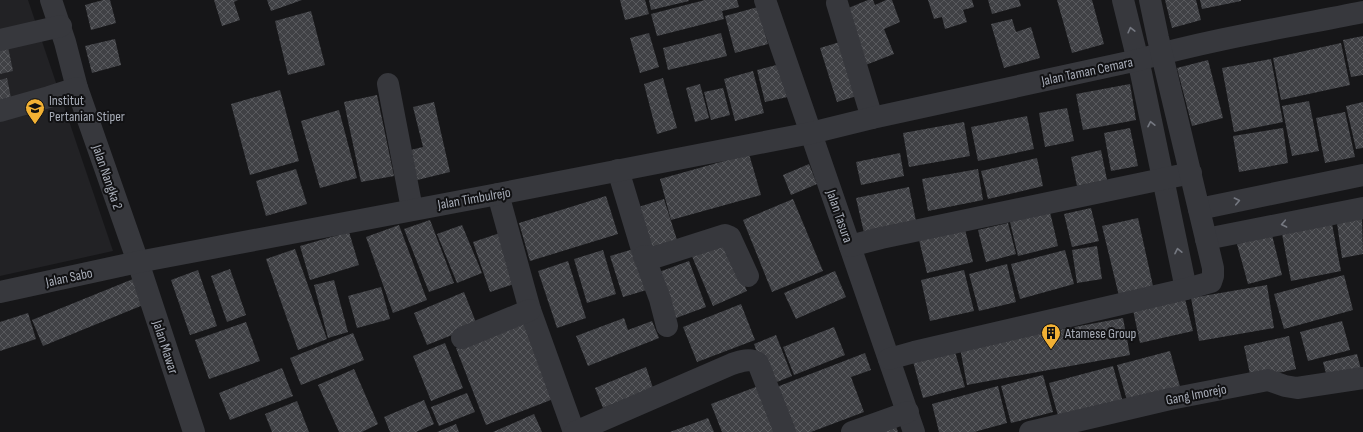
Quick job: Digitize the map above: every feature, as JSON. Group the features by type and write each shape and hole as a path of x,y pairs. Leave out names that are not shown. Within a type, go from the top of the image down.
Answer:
{"street":[{"name":"Jalan Nangka 2","path":"51,0 61,26 77,88 138,262"},
{"name":"Jalan Tasura","path":"765,0 911,422"},
{"path":"1124,0 1186,289"},
{"path":"889,359 1208,284 1212,280 1214,268 1150,0"},
{"path":"837,3 872,118"},
{"name":"Jalan Taman Cemara","path":"811,133 1221,40 1363,12"},
{"path":"0,40 61,26"},
{"path":"388,84 412,209"},
{"path":"0,111 77,88"},
{"name":"Jalan Timbulrejo","path":"138,262 811,133"},
{"path":"618,170 644,256 660,299 667,326"},
{"path":"850,246 881,238 1191,173"},
{"path":"1199,209 1363,175"},
{"path":"1298,188 1304,220"},
{"path":"498,194 530,310 575,432 732,364 746,360 758,363 785,432"},
{"path":"1206,239 1363,208"},
{"path":"644,256 656,257 725,235 730,237 748,276"},
{"name":"Jalan Sabo","path":"0,292 138,262"},
{"name":"Jalan Mawar","path":"138,262 194,432"},
{"path":"462,338 530,310"},
{"name":"Gang Imorejo","path":"1030,432 1170,399 1268,380 1285,386 1297,388 1363,378"},
{"path":"852,432 911,422"}],"shaded area":[{"name":"Institut Pertanian Stiper","path":"0,0 28,0 113,251 0,276"}],"building":[{"path":"103,0 110,0 116,23 91,30 85,5"},
{"path":"214,0 238,0 234,2 240,20 222,26"},
{"path":"267,0 302,0 271,11"},
{"path":"620,0 645,0 649,14 625,20"},
{"path":"649,0 688,0 689,1 651,10"},
{"path":"705,0 737,0 739,7 722,11 724,19 657,36 651,14"},
{"path":"868,0 873,0 875,5 886,0 892,0 900,22 884,29 894,54 863,66 841,11"},
{"path":"928,0 972,0 974,7 963,10 967,22 945,29 942,17 934,19"},
{"path":"988,0 1019,0 1021,6 992,14"},
{"path":"1057,0 1092,0 1104,44 1072,53"},
{"path":"1165,0 1196,0 1201,20 1172,28"},
{"path":"1200,0 1241,0 1241,1 1202,9"},
{"path":"758,7 768,44 735,53 725,16"},
{"path":"311,11 325,65 288,75 275,21"},
{"path":"1012,19 1016,32 1031,27 1040,58 1004,68 991,24"},
{"path":"649,33 659,67 640,73 630,38"},
{"path":"721,33 727,56 668,70 663,48"},
{"path":"1363,36 1363,75 1351,77 1343,40"},
{"path":"115,39 121,65 92,73 85,46"},
{"path":"840,42 857,96 837,102 820,48"},
{"path":"1341,43 1350,85 1281,100 1273,58"},
{"path":"8,47 13,71 0,74 0,49"},
{"path":"1271,59 1283,122 1234,132 1222,68"},
{"path":"1208,60 1223,118 1192,126 1177,68"},
{"path":"784,63 792,96 765,102 757,70"},
{"path":"753,71 764,113 735,121 724,79"},
{"path":"7,78 11,98 0,100 0,80"},
{"path":"663,78 677,128 657,134 644,84"},
{"path":"700,84 709,118 695,122 686,88"},
{"path":"1130,84 1136,120 1083,130 1076,94"},
{"path":"723,88 730,115 711,120 704,92"},
{"path":"280,90 299,161 250,175 231,104"},
{"path":"377,95 394,176 361,182 344,102"},
{"path":"1309,101 1319,151 1292,156 1282,106"},
{"path":"434,102 450,172 409,182 402,152 423,147 413,107"},
{"path":"1363,102 1363,148 1356,149 1346,106"},
{"path":"1067,108 1074,141 1045,147 1039,113"},
{"path":"339,110 357,178 320,188 301,121"},
{"path":"1345,112 1355,157 1325,163 1316,118"},
{"path":"1027,116 1034,149 978,161 971,127"},
{"path":"964,122 970,156 909,167 903,133"},
{"path":"1130,128 1138,166 1111,171 1104,133"},
{"path":"1283,128 1288,163 1239,172 1233,136"},
{"path":"1101,150 1107,180 1077,186 1071,157"},
{"path":"900,153 904,176 861,185 856,162"},
{"path":"749,154 761,195 671,220 660,179"},
{"path":"1037,158 1043,186 988,199 981,171"},
{"path":"809,164 817,184 791,195 783,175"},
{"path":"296,169 307,204 266,216 256,181"},
{"path":"978,169 983,200 928,211 922,179"},
{"path":"909,187 916,221 864,233 856,198"},
{"path":"606,196 618,234 530,261 519,223"},
{"path":"664,199 677,240 644,249 632,209"},
{"path":"793,199 823,271 772,292 743,220"},
{"path":"1091,208 1099,241 1072,247 1064,214"},
{"path":"1050,212 1058,246 1018,256 1010,222"},
{"path":"1138,218 1153,286 1119,296 1102,226"},
{"path":"1362,218 1363,254 1342,258 1337,223"},
{"path":"430,220 454,283 429,292 404,229"},
{"path":"1008,223 1016,254 986,262 978,230"},
{"path":"1332,224 1341,271 1291,281 1282,234"},
{"path":"399,225 427,300 393,313 366,237"},
{"path":"462,225 482,273 457,283 437,234"},
{"path":"965,229 973,262 927,273 919,240"},
{"path":"349,232 359,265 310,280 300,246"},
{"path":"503,232 520,282 490,292 473,242"},
{"path":"1272,235 1282,275 1248,284 1237,244"},
{"path":"725,239 747,291 713,306 691,254"},
{"path":"1097,246 1102,279 1077,283 1072,250"},
{"path":"637,248 650,289 623,297 610,256"},
{"path":"295,249 327,339 298,350 266,259"},
{"path":"603,250 616,294 587,303 574,259"},
{"path":"1065,250 1074,284 1020,299 1011,264"},
{"path":"568,261 586,318 557,328 538,271"},
{"path":"689,261 706,307 676,318 659,272"},
{"path":"1007,264 1016,302 979,311 969,274"},
{"path":"230,269 246,315 227,322 211,276"},
{"path":"198,270 217,326 190,335 171,280"},
{"path":"964,270 974,311 930,321 921,280"},
{"path":"835,271 846,297 796,319 784,293"},
{"path":"1344,275 1353,310 1284,329 1274,294"},
{"path":"138,277 148,303 43,346 32,320"},
{"path":"334,280 348,332 328,338 314,285"},
{"path":"1267,285 1274,328 1199,341 1191,298"},
{"path":"381,287 390,319 357,328 348,296"},
{"path":"464,292 477,325 427,345 414,313"},
{"path":"1185,299 1193,331 1140,343 1133,310"},
{"path":"741,304 755,340 697,362 683,327"},
{"path":"28,313 36,339 0,351 0,322"},
{"path":"624,318 628,330 652,321 659,338 588,366 576,336"},
{"path":"1123,318 1130,355 967,385 960,348"},
{"path":"525,321 556,398 486,425 456,348"},
{"path":"1342,321 1350,350 1308,361 1300,332"},
{"path":"246,322 260,361 209,379 195,340"},
{"path":"834,327 845,355 794,375 783,347"},
{"path":"353,333 364,360 301,385 290,358"},
{"path":"776,335 792,376 769,385 754,344"},
{"path":"1289,336 1296,369 1251,379 1244,346"},
{"path":"445,343 463,388 431,401 413,356"},
{"path":"954,348 965,387 923,398 912,358"},
{"path":"1170,351 1181,390 1128,404 1117,365"},
{"path":"865,353 871,370 851,377 864,412 811,432 791,432 774,388"},
{"path":"1357,354 1362,373 1328,381 1323,362"},
{"path":"1113,366 1124,406 1060,423 1049,383"},
{"path":"646,367 653,388 603,408 595,388"},
{"path":"282,368 293,396 230,420 219,393"},
{"path":"354,369 378,424 362,432 339,432 318,385"},
{"path":"1043,375 1053,412 1011,423 1001,386"},
{"path":"761,385 779,432 722,432 711,404"},
{"path":"998,386 1007,423 974,432 939,432 932,404"},
{"path":"467,393 475,412 439,426 431,407"},
{"path":"424,400 434,424 416,432 390,432 384,417"},
{"path":"297,401 309,432 272,432 265,414"},
{"path":"534,414 542,432 493,432"},
{"path":"708,418 714,432 670,432"},
{"path":"894,421 898,432 865,432"},
{"path":"456,424 459,432 437,432"}],"place":[{"name":"Institut Pertanian Stiper","path":"35,125"},
{"name":"Atamese Group","path":"1051,350"}]}
